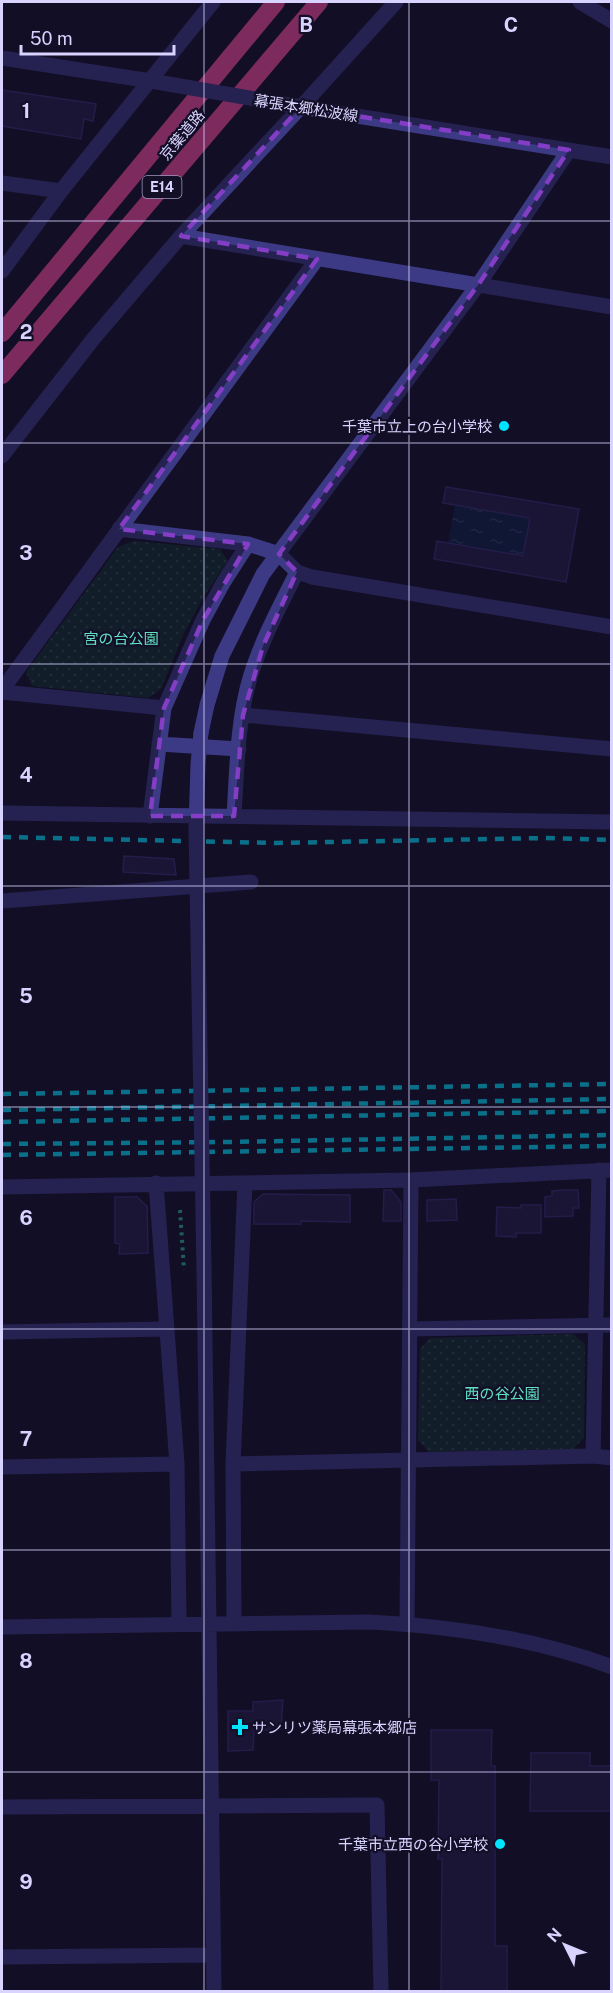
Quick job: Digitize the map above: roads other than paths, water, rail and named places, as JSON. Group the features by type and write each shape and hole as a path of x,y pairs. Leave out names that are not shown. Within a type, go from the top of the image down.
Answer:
{"highway":[{"name":"京葉道路","path":"2,333 276,2"},
{"name":"京葉道路","path":"3,373 319,2"}],"street":[{"path":"2,271 61,191 213,2"},
{"path":"2,456 94,338 181,236 396,2"},
{"path":"580,2 612,21"},
{"name":"幕張本郷松波線","path":"2,58 612,157"},
{"path":"214,1992 196,828 201,733 222,656 263,574 478,285 569,150"},
{"path":"2,183 61,191"},
{"path":"181,236 612,307"},
{"path":"164,708 2,691 317,259"},
{"path":"119,529 248,544 279,554 297,572 312,577 612,627"},
{"path":"150,816 164,708 203,620 248,544"},
{"path":"234,816 239,749 250,678 277,612 297,572"},
{"path":"243,715 612,749"},
{"path":"159,744 239,749"},
{"path":"2,813 612,822"},
{"path":"2,901 251,882"},
{"path":"2,1187 411,1180 605,1170 595,1325 593,1456"},
{"path":"407,1623 411,1180"},
{"path":"156,1183 177,1464 179,1624"},
{"path":"234,1624 232,1464 244,1183"},
{"path":"411,1329 612,1325"},
{"path":"2,1332 167,1329"},
{"path":"232,1464 593,1456 612,1458"},
{"path":"2,1467 177,1464"},
{"path":"2,1627 407,1623 509,1638 585,1657 612,1667"},
{"path":"2,1808 377,1805 381,1992"},
{"path":"2,1957 213,1955"}],"water":[{"path":"455,505 530,518 523,556 448,543"}],"railway":[{"path":"2,837 276,843 545,838 612,840"},
{"path":"2,1094 612,1084"},
{"path":"2,1110 612,1099"},
{"path":"2,1122 612,1111"},
{"path":"2,1144 612,1135"},
{"path":"2,1155 612,1146"}],"place":[{"name":"千葉市立上の台小学校","path":"504,426"},
{"name":"サンリツ薬局幕張本郷店","path":"240,1727"},
{"name":"千葉市立西の谷小学校","path":"500,1844"}],"park label":[{"name":"宮の台公園","path":"121,638"},
{"name":"西の谷公園","path":"502,1393"}]}
